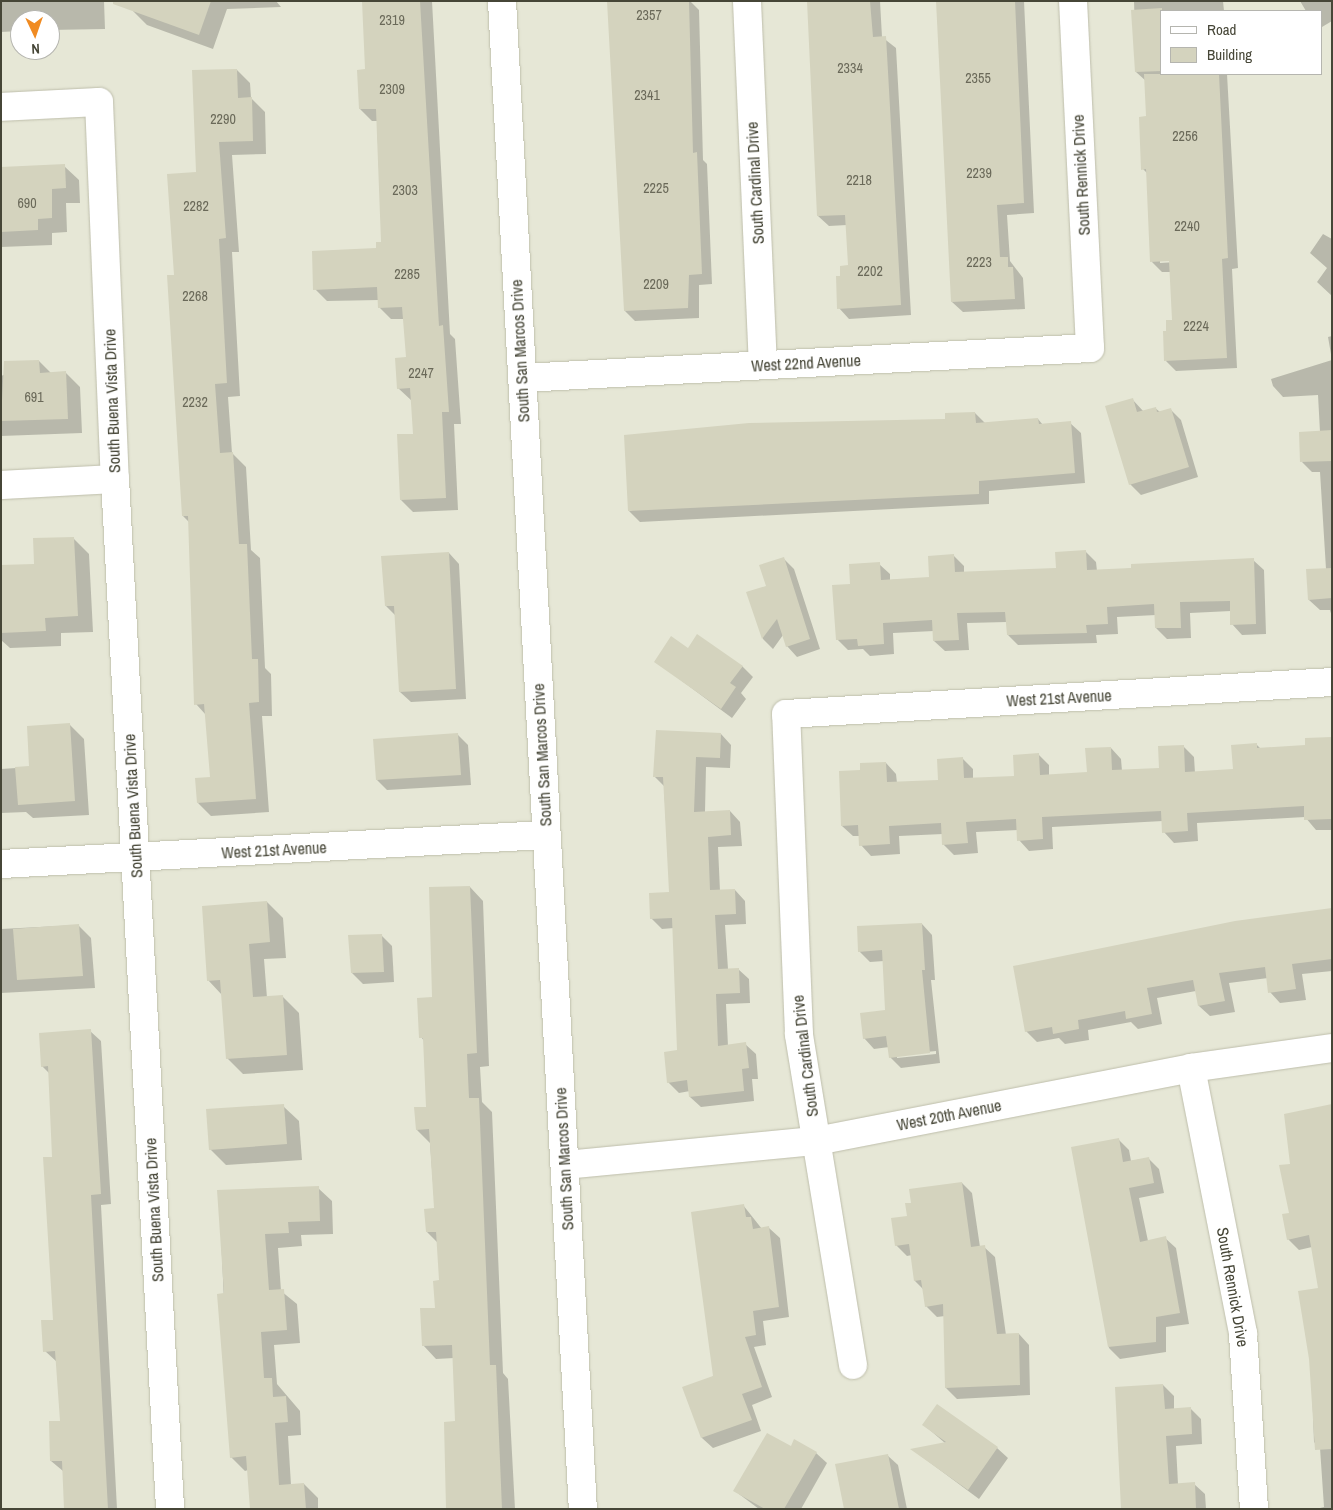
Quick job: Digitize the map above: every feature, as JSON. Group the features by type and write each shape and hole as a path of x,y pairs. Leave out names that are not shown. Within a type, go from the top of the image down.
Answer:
{"street":[{"name":"South San Marcos Drive","path":"502,1 582,1509"},
{"name":"South Cardinal Drive","path":"747,1 763,365"},
{"name":"South Rennick Drive","path":"1073,1 1090,348"},
{"name":"South Buena Vista Drive","path":"1,107 99,102 115,478 170,1509"},
{"name":"West 22nd Avenue","path":"522,378 1090,348"},
{"path":"1,485 115,478"},
{"name":"West 21st Avenue","path":"786,714 1332,682"},
{"name":"South Cardinal Drive","path":"786,714 799,1034 853,1365"},
{"name":"West 21st Avenue","path":"1,864 546,835"},
{"name":"West 20th Avenue","path":"565,1165 816,1142 1191,1068 1332,1048"},
{"name":"South Rennick Drive","path":"1191,1068 1243,1334 1254,1509"}],"shaded area":[{"path":"1,1 1332,1 1332,1509 1,1509"}],"building":[{"path":"113,1 211,1 199,35 113,4"},
{"path":"362,1 420,1 439,326 443,325 449,412 442,412 446,498 400,500 397,434 413,434 410,388 397,389 395,358 406,357 402,307 378,308 377,287 313,290 312,251 376,248 376,242 381,242 376,109 359,109 357,70 365,69"},
{"path":"607,1 689,1 693,153 697,152 702,274 689,275 688,308 624,311"},
{"path":"807,1 870,1 873,37 886,36 901,305 837,309 836,276 840,276 840,266 848,265 845,215 817,216"},
{"path":"936,1 1015,1 1024,203 997,205 1000,257 1008,257 1008,267 1013,267 1015,299 951,302"},
{"path":"1162,8 1160,10 1160,71 1135,72 1131,10"},
{"path":"237,69 238,98 252,97 253,141 219,142 226,238 219,239 227,383 215,384 220,453 233,452 239,544 247,544 252,659 258,659 259,702 249,703 256,799 197,803 195,778 210,777 204,704 194,705 188,516 182,516 167,275 174,275 167,174 196,172 192,70"},
{"path":"1144,74 1219,75 1228,258 1222,259 1227,358 1164,361 1163,331 1166,331 1166,320 1172,320 1169,261 1150,262 1146,169 1141,170 1139,117 1146,116"},
{"path":"65,164 66,188 52,189 52,218 38,219 38,230 1,232 1,167"},
{"path":"39,360 40,373 66,371 68,419 1,421 4,361"},
{"path":"1133,398 1137,412 1156,407 1157,412 1171,408 1189,467 1129,485 1105,406"},
{"path":"975,412 976,423 1038,418 1039,424 1071,421 1075,473 979,481 979,494 628,511 624,435 749,423 945,419 945,413"},
{"path":"1332,430 1332,461 1300,462 1299,432"},
{"path":"74,537 78,616 45,618 46,631 1,633 1,565 34,564 33,538"},
{"path":"1086,550 1087,570 1131,568 1131,564 1254,558 1256,624 1230,625 1230,601 1180,602 1181,628 1155,628 1154,604 1107,607 1108,624 1086,625 1087,633 1007,635 1005,612 957,613 959,640 933,641 932,620 883,623 884,644 858,646 857,639 836,640 832,585 850,584 849,564 880,562 881,580 929,577 928,556 954,554 955,572 1056,568 1055,552"},
{"path":"449,552 456,689 399,692 394,606 385,606 381,556"},
{"path":"784,557 810,639 786,647 777,619 762,639 746,592 766,586 759,565"},
{"path":"1332,568 1332,598 1308,600 1306,569"},
{"path":"697,634 743,666 730,683 736,687 721,709 654,662 671,636 688,648"},
{"path":"70,723 75,801 18,805 15,767 29,766 27,726"},
{"path":"656,730 721,733 720,758 696,757 694,812 730,810 731,835 708,837 710,890 735,889 736,914 715,915 718,969 739,968 740,993 716,994 718,1046 746,1042 749,1068 742,1069 744,1091 689,1097 687,1080 667,1083 664,1052 677,1050 672,918 650,919 649,893 669,892 663,777 653,777"},
{"path":"458,733 461,775 376,780 373,739"},
{"path":"1332,737 1332,819 1304,820 1304,806 1187,813 1188,831 1162,833 1161,811 1042,817 1043,839 1017,841 1016,819 966,822 968,843 942,845 941,823 889,826 890,844 859,846 858,825 841,826 839,771 860,770 860,763 886,762 887,782 938,780 937,759 963,757 964,778 1014,776 1013,755 1039,753 1040,775 1087,772 1085,748 1111,747 1112,770 1159,768 1158,746 1184,745 1185,772 1233,769 1231,745 1257,743 1257,748 1305,745 1305,738"},
{"path":"470,886 477,1053 467,1054 469,1098 479,1098 490,1365 496,1365 502,1509 446,1509 444,1422 455,1421 452,1345 422,1346 420,1308 435,1308 433,1281 439,1280 436,1232 426,1232 424,1209 434,1208 429,1129 416,1130 414,1107 426,1107 423,1038 419,1038 417,998 432,997 429,887"},
{"path":"267,901 270,942 249,944 253,997 283,995 287,1055 226,1059 220,980 207,981 202,906"},
{"path":"1332,908 1332,959 1292,964 1296,989 1268,993 1265,967 1219,973 1225,1001 1198,1006 1193,980 1147,988 1152,1014 1126,1019 1125,1011 1078,1020 1079,1029 1053,1034 1052,1027 1025,1032 1013,966 1235,921"},
{"path":"922,923 925,970 922,970 930,1053 889,1058 886,1036 863,1039 860,1013 885,1010 882,950 858,952 857,926"},
{"path":"79,924 83,976 17,980 13,929"},
{"path":"382,934 384,972 351,973 348,935"},
{"path":"91,1029 101,1194 91,1195 108,1509 64,1509 62,1461 50,1461 49,1421 60,1421 55,1351 43,1352 41,1320 53,1320 43,1157 52,1157 48,1066 41,1067 39,1033"},
{"path":"284,1104 287,1144 209,1150 206,1109"},
{"path":"1332,1104 1332,1449 1315,1450 1309,1359 1298,1291 1318,1288 1309,1235 1287,1240 1282,1214 1289,1213 1279,1165 1290,1164 1284,1114"},
{"path":"1119,1138 1123,1162 1149,1157 1154,1183 1129,1188 1140,1242 1166,1236 1180,1313 1156,1317 1156,1342 1108,1347 1071,1147"},
{"path":"962,1182 971,1247 985,1245 997,1334 1019,1333 1020,1385 945,1388 943,1304 925,1307 921,1280 914,1281 909,1244 895,1246 891,1218 907,1216 905,1203 911,1203 909,1189"},
{"path":"319,1186 320,1221 288,1222 289,1233 265,1234 269,1290 284,1289 287,1330 261,1332 264,1378 272,1378 273,1397 286,1396 288,1422 275,1423 279,1485 304,1483 306,1509 250,1509 246,1456 230,1458 217,1294 224,1293 217,1190"},
{"path":"744,1204 746,1217 751,1217 753,1229 769,1226 779,1307 753,1311 756,1335 745,1337 762,1387 742,1394 752,1420 701,1438 682,1387 713,1376 691,1212"},
{"path":"1163,1384 1165,1409 1191,1407 1192,1434 1166,1436 1169,1484 1195,1482 1196,1509 1121,1509 1115,1387"},
{"path":"937,1404 998,1447 968,1490 910,1449 946,1442 922,1425"},
{"path":"767,1433 791,1446 794,1439 817,1452 784,1509 765,1509 733,1491"},
{"path":"888,1454 899,1509 844,1509 835,1464"}]}
